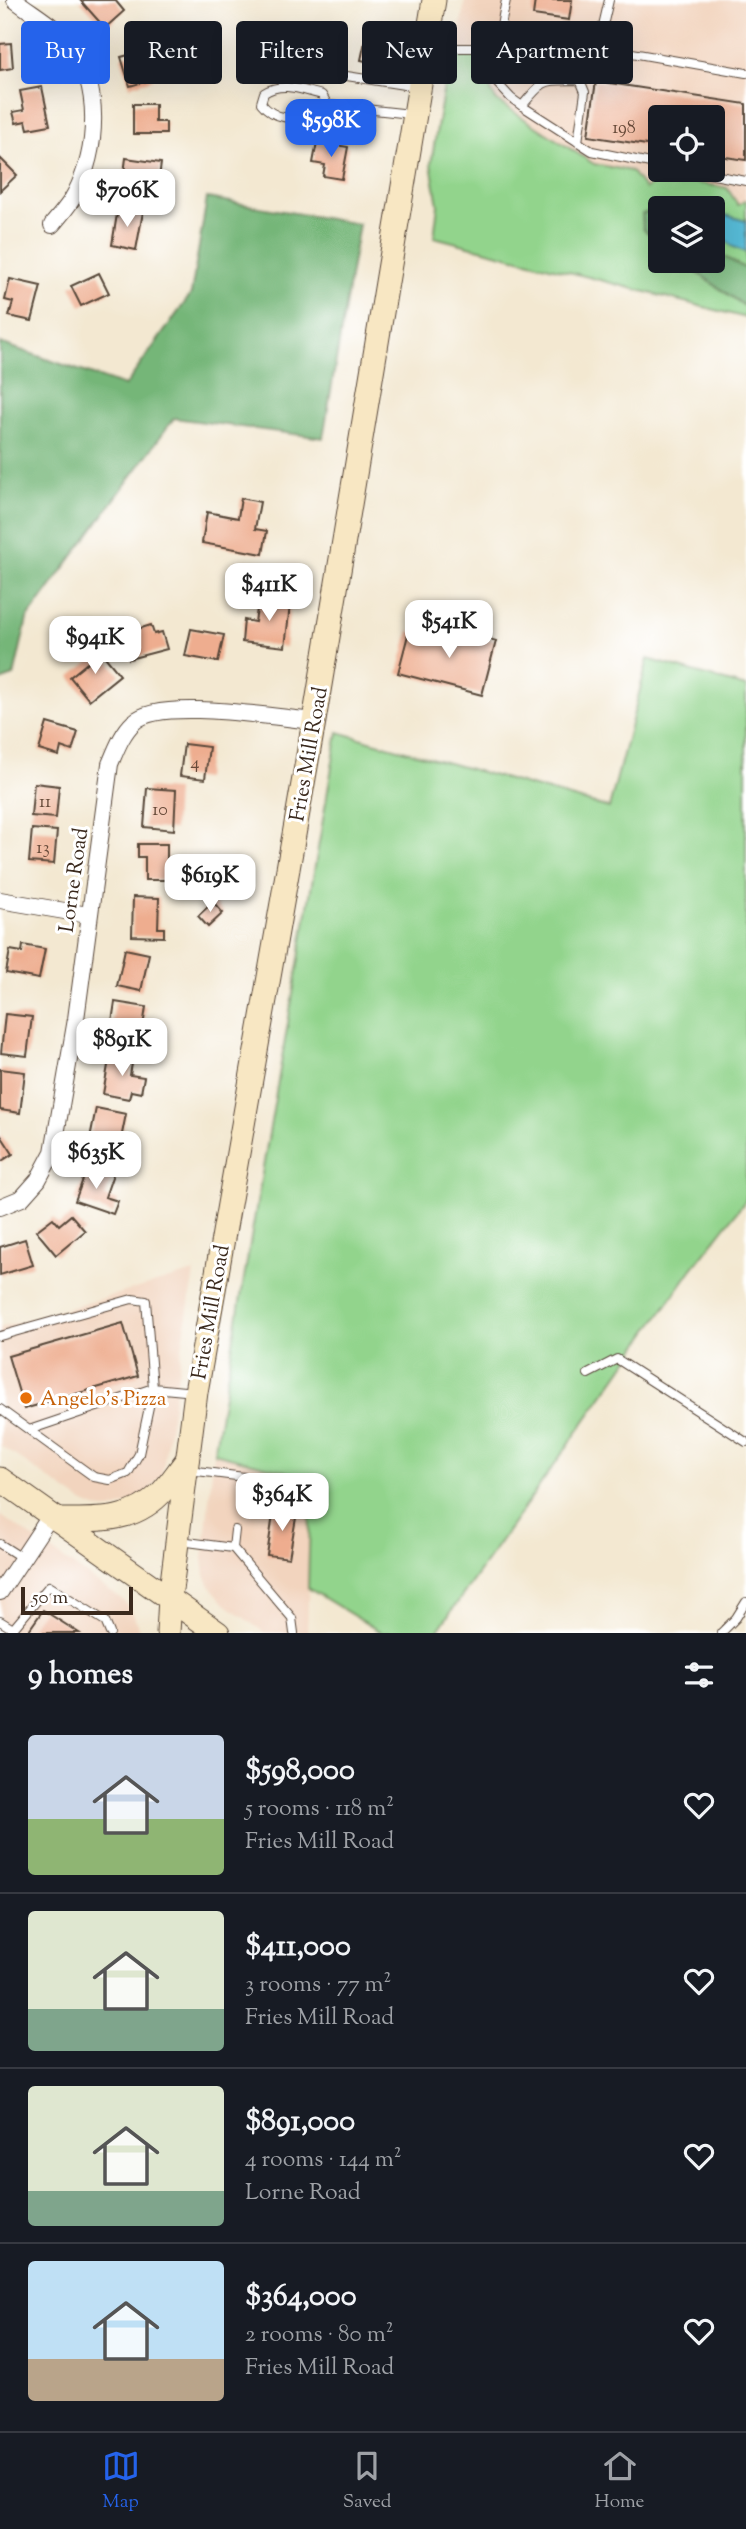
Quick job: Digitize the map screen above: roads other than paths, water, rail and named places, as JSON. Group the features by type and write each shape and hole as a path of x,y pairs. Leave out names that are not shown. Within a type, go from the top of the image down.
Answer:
{"main road":[{"name":"Fries Mill Road","path":"430,21 433,0"},
{"name":"Fries Mill Road","path":"168,1633 196,1392 314,722 419,84"},
{"path":"55,1517 111,1520 132,1514 160,1494 186,1465"},
{"path":"0,1479 218,1633"}],"street":[{"path":"15,0 69,44 88,79 92,97 89,155 75,194 52,225"},
{"name":"Lorne Road","path":"0,1207 22,1198 38,1180 53,1152 76,1019 110,764 122,738 135,720 156,712 187,708 314,722"},
{"path":"0,900 88,915"},
{"path":"0,1591 55,1517"}],"lane":[{"path":"502,21 506,0"},
{"path":"604,21 609,0"},
{"path":"633,53 746,73"},
{"path":"348,76 419,87"},
{"path":"522,106 538,86 546,81 580,80 585,92 578,142"},
{"path":"498,84 511,99 592,151 648,163"},
{"path":"287,86 322,95 328,105 320,116 291,119 269,113 261,103 264,93 274,87 287,86"},
{"path":"328,105 414,114"},
{"path":"725,177 746,181"},
{"path":"0,1336 132,1299 146,1301 153,1388 139,1454 128,1473 110,1480 94,1477 0,1409"},
{"path":"587,1374 617,1359 746,1442"},
{"path":"29,1430 153,1388 196,1392"},
{"path":"186,1465 244,1477 240,1495"},
{"path":"233,1548 235,1530"},
{"path":"177,1541 233,1548 292,1618 295,1633"},
{"path":"0,1544 22,1558"},
{"path":"0,1622 13,1631 49,1586 105,1622 110,1633"},
{"path":"721,1633 736,1618 746,1602"}],"water":[{"path":"725,215 746,221 746,252 725,240"}],"place":[{"name":"Angelo's Pizza","path":"26,1398"}]}
